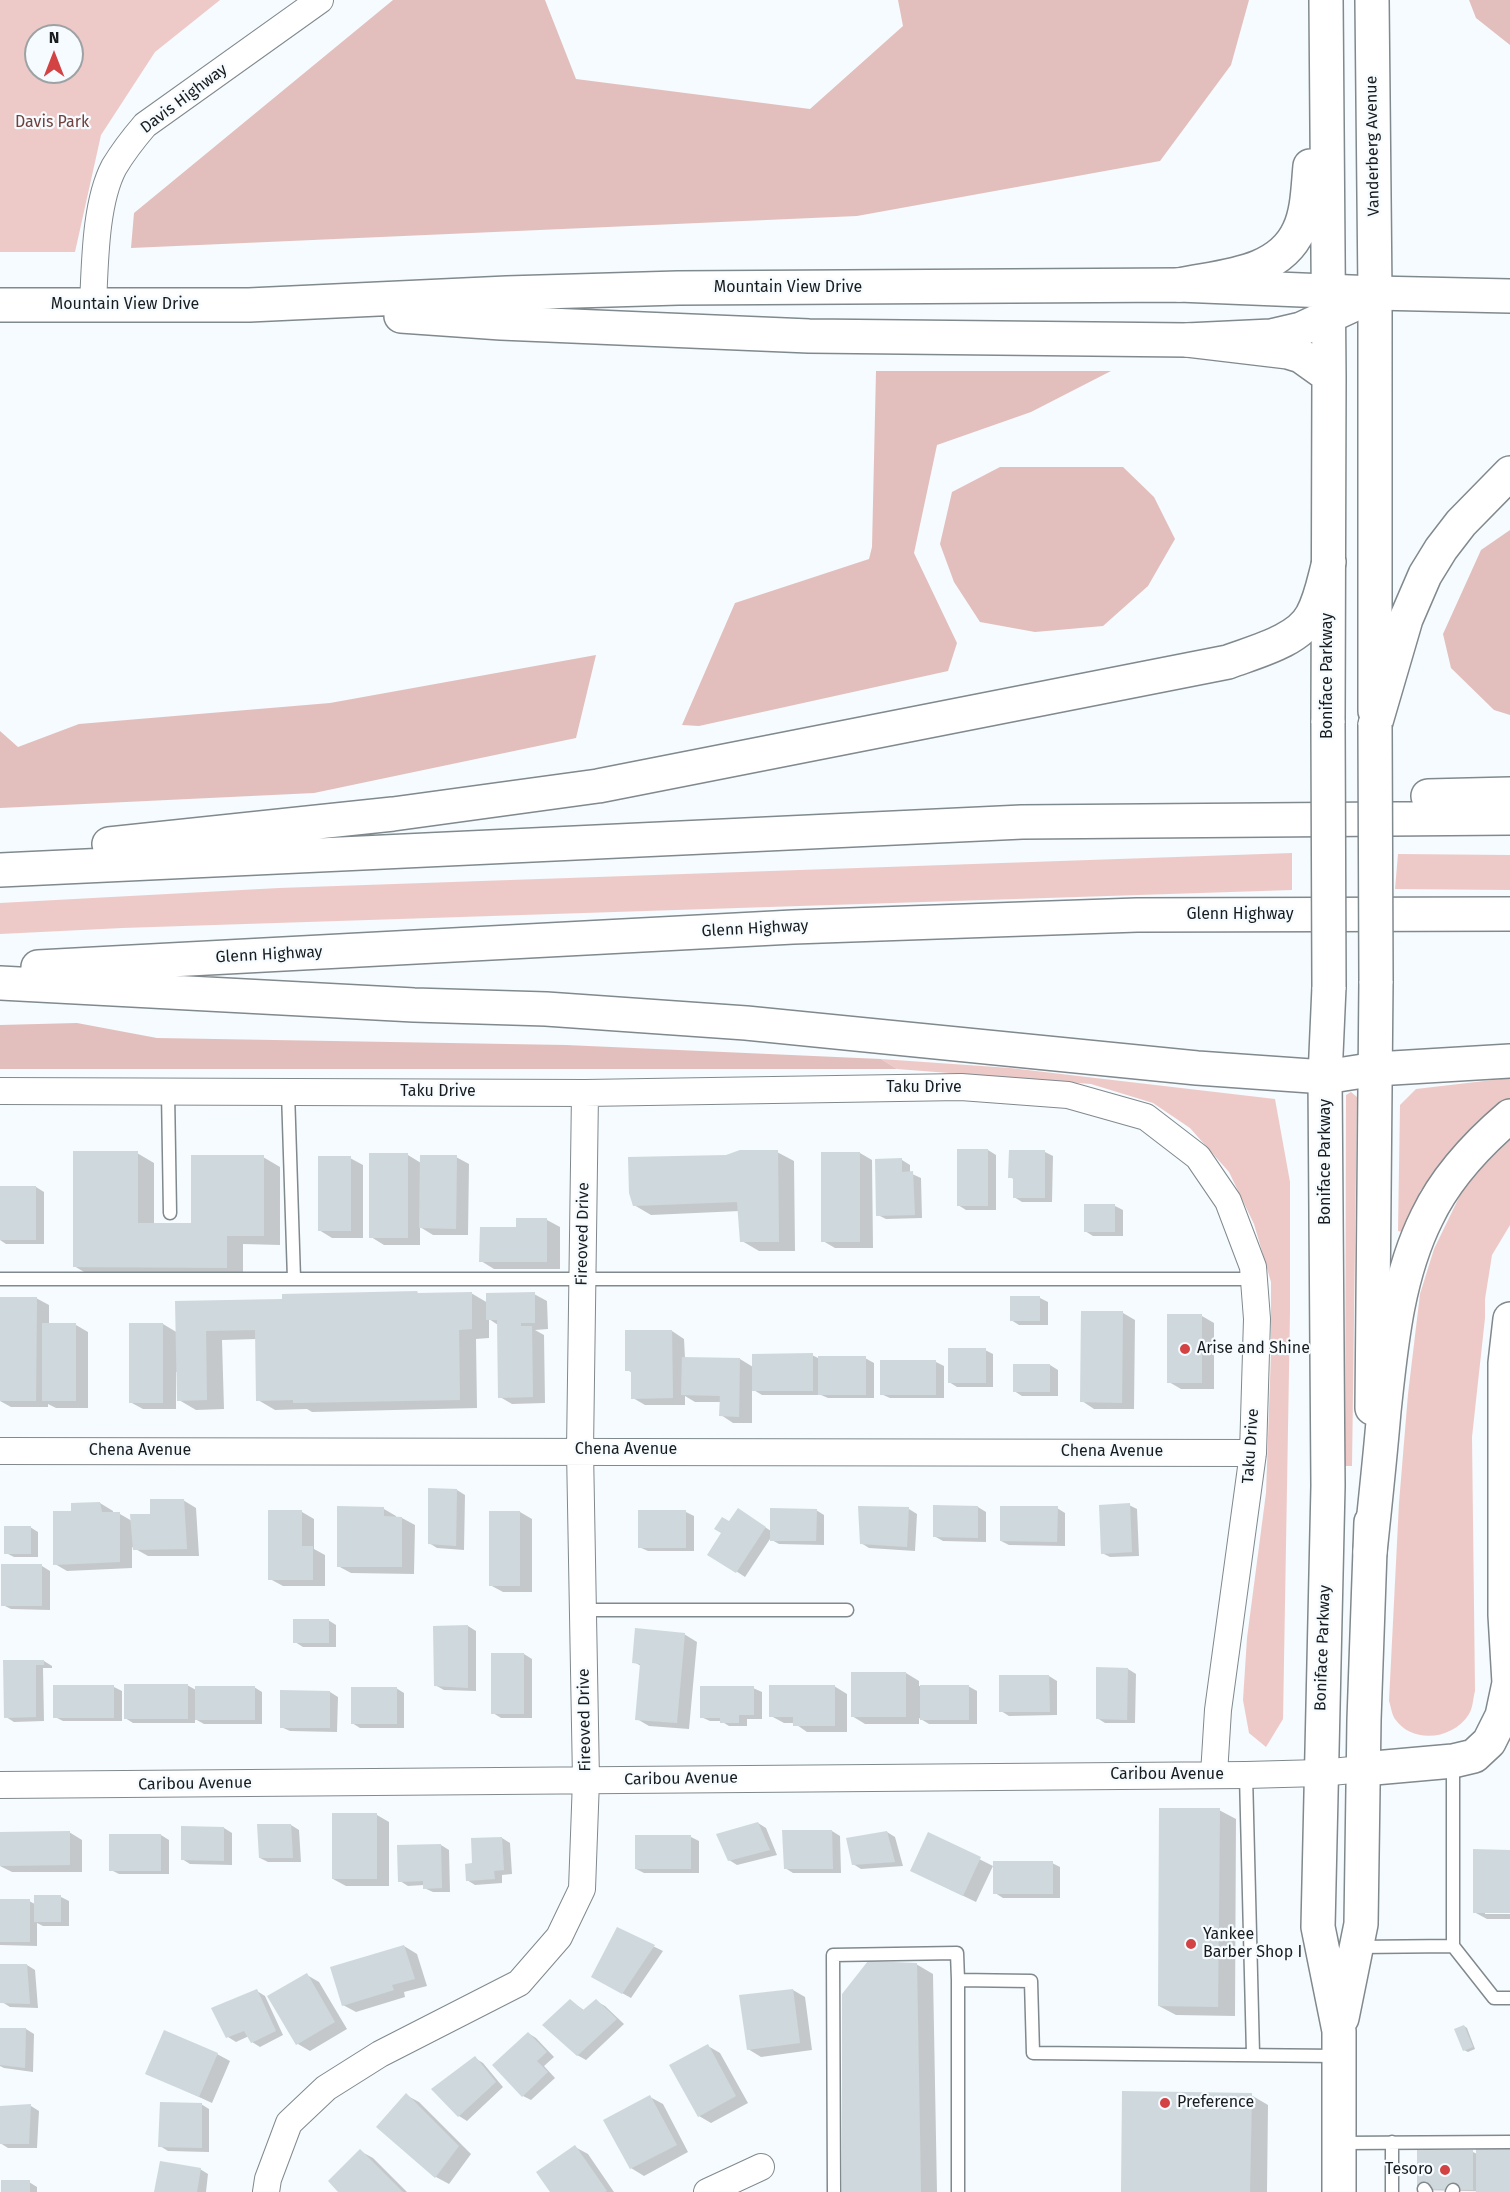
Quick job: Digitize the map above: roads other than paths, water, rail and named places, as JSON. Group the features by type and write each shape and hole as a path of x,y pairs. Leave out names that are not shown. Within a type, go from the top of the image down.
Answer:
{"main road":[{"path":"1179,285 1255,269 1274,261 1299,231 1304,216 1326,0"},
{"path":"1326,0 1328,304"},
{"name":"Vanderberg Avenue","path":"1372,0 1375,293"},
{"name":"Mountain View Drive","path":"0,305 249,305 507,292 678,288 1179,285 1328,304"},
{"path":"1187,340 1271,336 1301,329 1328,304 1375,293 1510,296"},
{"name":"Boniface Parkway","path":"1339,2192 1339,2043 1360,1924 1370,1552 1376,1069 1375,293"},
{"name":"Boniface Parkway","path":"1328,304 1329,987 1325,1077 1328,1486 1318,1927 1339,2043"},
{"name":"Mountain View Drive","path":"249,305 501,323 809,336 1187,340"},
{"path":"1187,340 1288,352 1301,356 1329,376"},
{"path":"1375,725 1406,620 1425,575 1461,523 1510,473"},
{"path":"0,855 393,814 598,786 1228,662 1293,635 1311,618 1329,562"},
{"path":"1022,822 1253,802 1510,794"},
{"path":"0,870 1022,822 1510,818"},
{"name":"Glenn Highway","path":"0,969 793,927 1137,915 1510,914"},
{"path":"0,983 390,1004 558,1009 747,1023 1197,1068 1325,1077 1376,1069 1510,1061"},
{"path":"1370,1552 1389,1359 1407,1267 1427,1217 1452,1174 1472,1151 1510,1116"},
{"path":"1363,1769 1453,1761 1474,1756 1494,1742 1509,1683 1505,1363 1510,1319"}],"street":[{"name":"Davis Highway","path":"93,305 95,258 103,196 113,169 127,146 145,125 320,0"},
{"name":"Taku Drive","path":"0,1090 585,1093 961,1087 1068,1095 1146,1117 1198,1157 1228,1201 1253,1267 1257,1319 1253,1453 1218,1710 1214,1774"},
{"name":"Fireoved Drive","path":"266,2192 268,2179 290,2123 326,2088 381,2054 519,1983 559,1937 582,1889 586,1780 580,1450 585,1093"},
{"name":"Chena Avenue","path":"0,1451 580,1450 1253,1453"},
{"name":"Caribou Avenue","path":"0,1785 1246,1774 1320,1773 1363,1769"},
{"path":"707,2192 761,2167"}],"lane":[{"path":"168,1092 170,1213"},
{"path":"288,1092 294,1279"},
{"path":"0,1279 1254,1279"},
{"path":"583,1610 847,1610"},
{"path":"1453,1761 1453,1946 1494,1998 1510,1998"},
{"path":"1246,1774 1253,2054"},
{"path":"1356,1947 1453,1946"},
{"path":"834,2192 833,1955 957,1953 958,2192"},
{"path":"958,1980 1031,1981 1033,2053 1253,2054 1339,2043"},
{"path":"1339,2143 1392,2142 1423,2146 1453,2146 1510,2142"},
{"path":"1392,2142 1392,2192"}],"place":[{"name":"Arise and Shine","path":"1185,1349"},
{"name":"Yankee Barber Shop I","path":"1191,1944"},
{"name":"Preference","path":"1165,2103"},
{"name":"Tesoro","path":"1445,2170"}],"park label":[{"name":"Davis Park","path":"52,123"}]}
